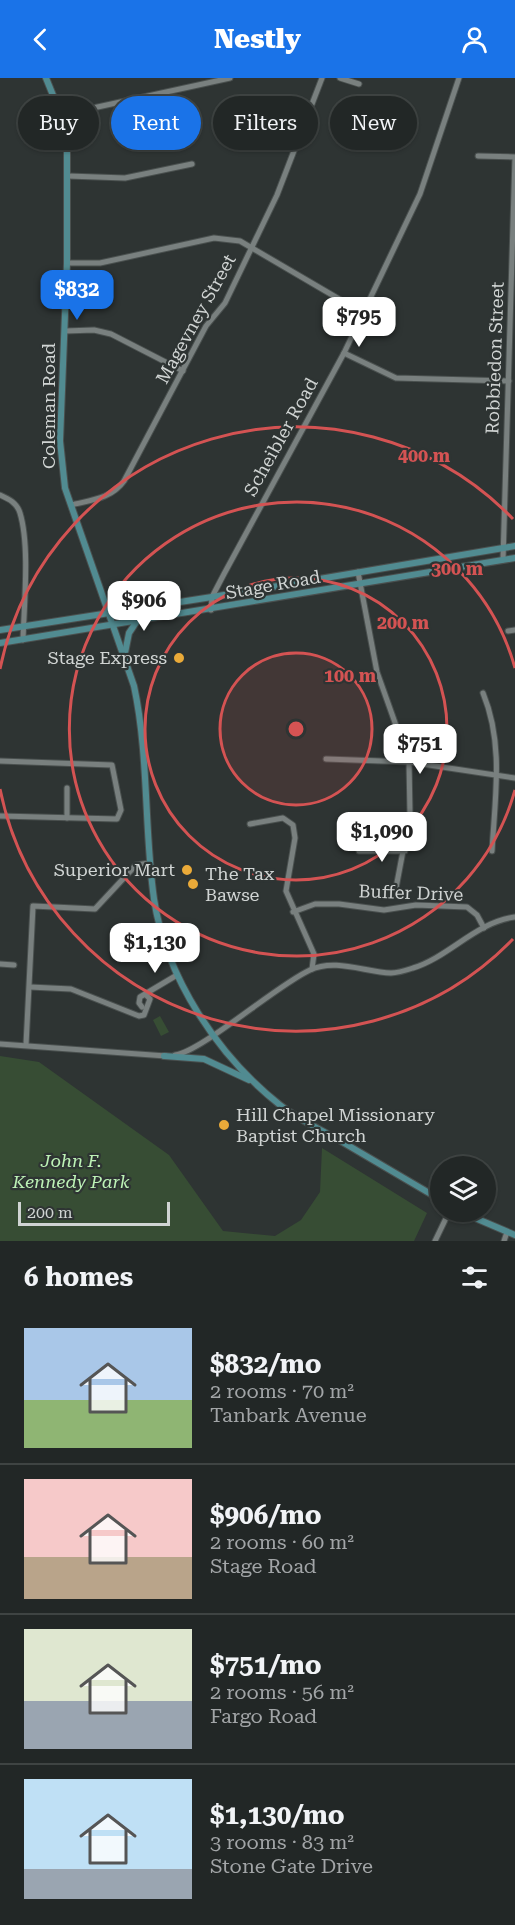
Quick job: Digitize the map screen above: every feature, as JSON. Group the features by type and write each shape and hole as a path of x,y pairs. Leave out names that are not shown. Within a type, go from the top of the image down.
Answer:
{"main road":[{"name":"Coleman Road","path":"46,78 54,96"},
{"name":"Coleman Road","path":"65,150 68,176 67,263 60,441 65,488 112,625 125,654 140,716 149,863 154,903 165,944 177,975 214,1034 241,1069 256,1083"},
{"name":"Stage Road","path":"0,630 515,546"},
{"name":"Stage Road","path":"0,643 211,610 515,558"},
{"path":"125,654 129,633 137,621"},
{"path":"164,1056 204,1059 256,1083 281,1105 430,1193"},
{"path":"484,1222 515,1235"}],"street":[{"path":"99,107 230,78"},
{"name":"Magevney Street","path":"71,505 117,491 206,326 225,303 278,195 321,78"},
{"path":"340,78 359,84"},
{"name":"Scheibler Road","path":"211,610 212,597 344,353 420,194 459,78"},
{"path":"478,156 515,157"},
{"name":"Robbiedon Street","path":"503,560 515,157"},
{"path":"68,176 125,178 192,164"},
{"path":"67,263 100,263 214,238 240,241 363,313"},
{"path":"64,330 94,330 111,334 183,371"},
{"path":"344,353 396,378 509,381"},
{"path":"508,436 515,436"},
{"path":"0,495 11,500 20,512 24,562 23,640"},
{"path":"358,572 377,672 409,762 410,814 405,851 396,888"},
{"path":"483,693 493,717 497,744 492,851"},
{"path":"326,759 409,762 515,778"},
{"path":"0,761 112,765 121,810 117,819 0,816"},
{"path":"67,788 67,818"},
{"path":"250,824 283,818 293,825 295,838 286,891 293,912 314,954 312,969"},
{"path":"359,851 405,851"},
{"path":"26,1045 33,906 95,909 136,865 149,863"},
{"name":"Buffer Drive","path":"293,912 315,904 339,904 384,910 416,905 467,907 477,915 484,928"},
{"path":"0,1044 164,1056 180,1055 214,1034 270,993 312,969 353,966 392,973 416,967 484,928 515,917"},
{"path":"0,964 14,965"},
{"path":"139,1016 142,1007 139,1003 140,997 147,996 166,980 177,975"},
{"path":"30,987 71,989 139,1016 144,1015 147,1009 150,999 147,996"},
{"path":"435,1241 445,1222"},
{"path":"504,1241 507,1232"}],"green space":[{"path":"160,1016 169,1032 161,1036 153,1020"},
{"name":"John F. Kennedy Park","path":"0,1056 39,1062 169,1155 223,1231 275,1236 301,1220 320,1192 322,1148 427,1213 414,1241 0,1241"}],"place":[{"name":"Stage Express","path":"179,658"},
{"name":"Superior Mart","path":"187,870"},
{"name":"The Tax Bawse","path":"193,884"},
{"name":"Hill Chapel Missionary Baptist Church","path":"224,1125"}]}
